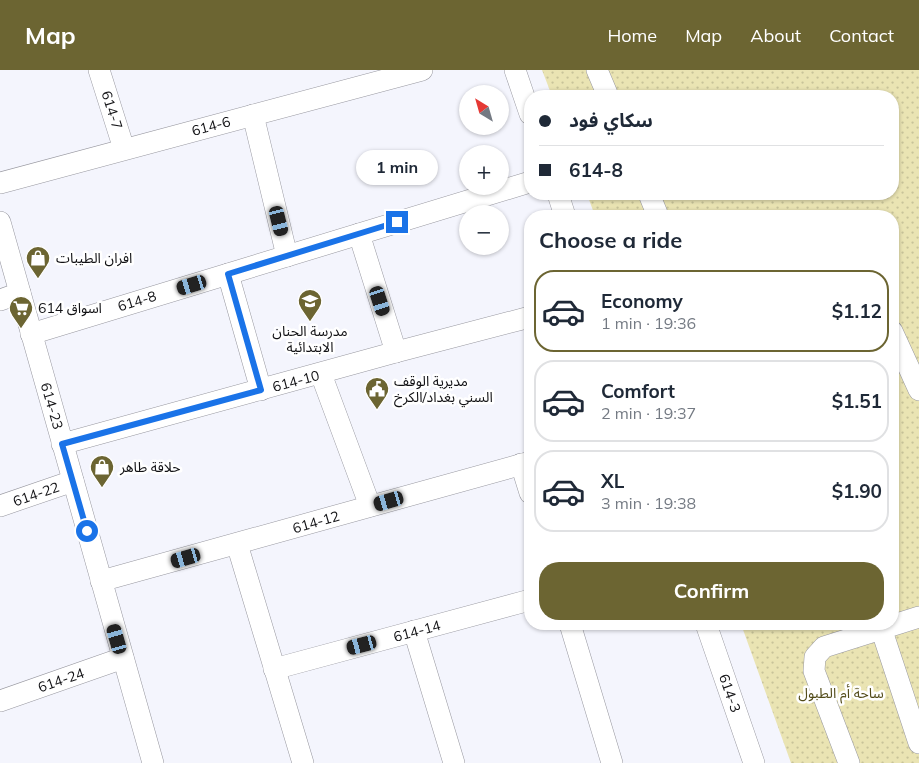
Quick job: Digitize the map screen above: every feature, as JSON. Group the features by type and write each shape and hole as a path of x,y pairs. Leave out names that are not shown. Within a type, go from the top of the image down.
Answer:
{"street":[{"name":"614-7","path":"99,70 124,149"},
{"name":"614-6","path":"0,183 253,115 374,76 422,70"},
{"path":"515,70 524,96"},
{"path":"597,70 605,90"},
{"path":"253,115 287,256"},
{"name":"614-8","path":"31,334 524,184"},
{"name":"614-23","path":"0,222 153,763"},
{"path":"359,234 396,352"},
{"path":"228,274 261,390"},
{"path":"0,300 20,293"},
{"name":"614-10","path":"62,444 524,319"},
{"path":"899,346 919,390"},
{"path":"321,374 370,506"},
{"name":"614-12","path":"101,581 524,464"},
{"name":"614-22","path":"0,506 73,482"},
{"path":"237,544 303,763"},
{"name":"614-14","path":"274,669 524,602"},
{"path":"899,623 919,617"},
{"path":"572,630 612,763"},
{"name":"614-3","path":"708,630 754,763"},
{"path":"849,763 814,671 816,657 824,647 875,630"},
{"path":"882,630 919,743"},
{"path":"414,631 454,763"},
{"name":"614-24","path":"0,701 122,658"}],"green space":[{"name":"ساحة أم الطبول","path":"542,70 919,70 919,763 791,763 743,630 899,630 899,210 593,210 589,200 899,200 899,90 550,90"}],"place":[{"name":"افران الطيبات","path":"38,279"},
{"name":"مدرسة الحنان الابتدائية","path":"310,322"},
{"name":"اسواق 614","path":"21,329"},
{"name":"مديرية الوقف السني بغداد/الكرخ","path":"377,410"},
{"name":"حلاقة طاهر","path":"102,488"}],"route":[{"path":"87,531 62,444 261,390 228,274 397,222"}]}
